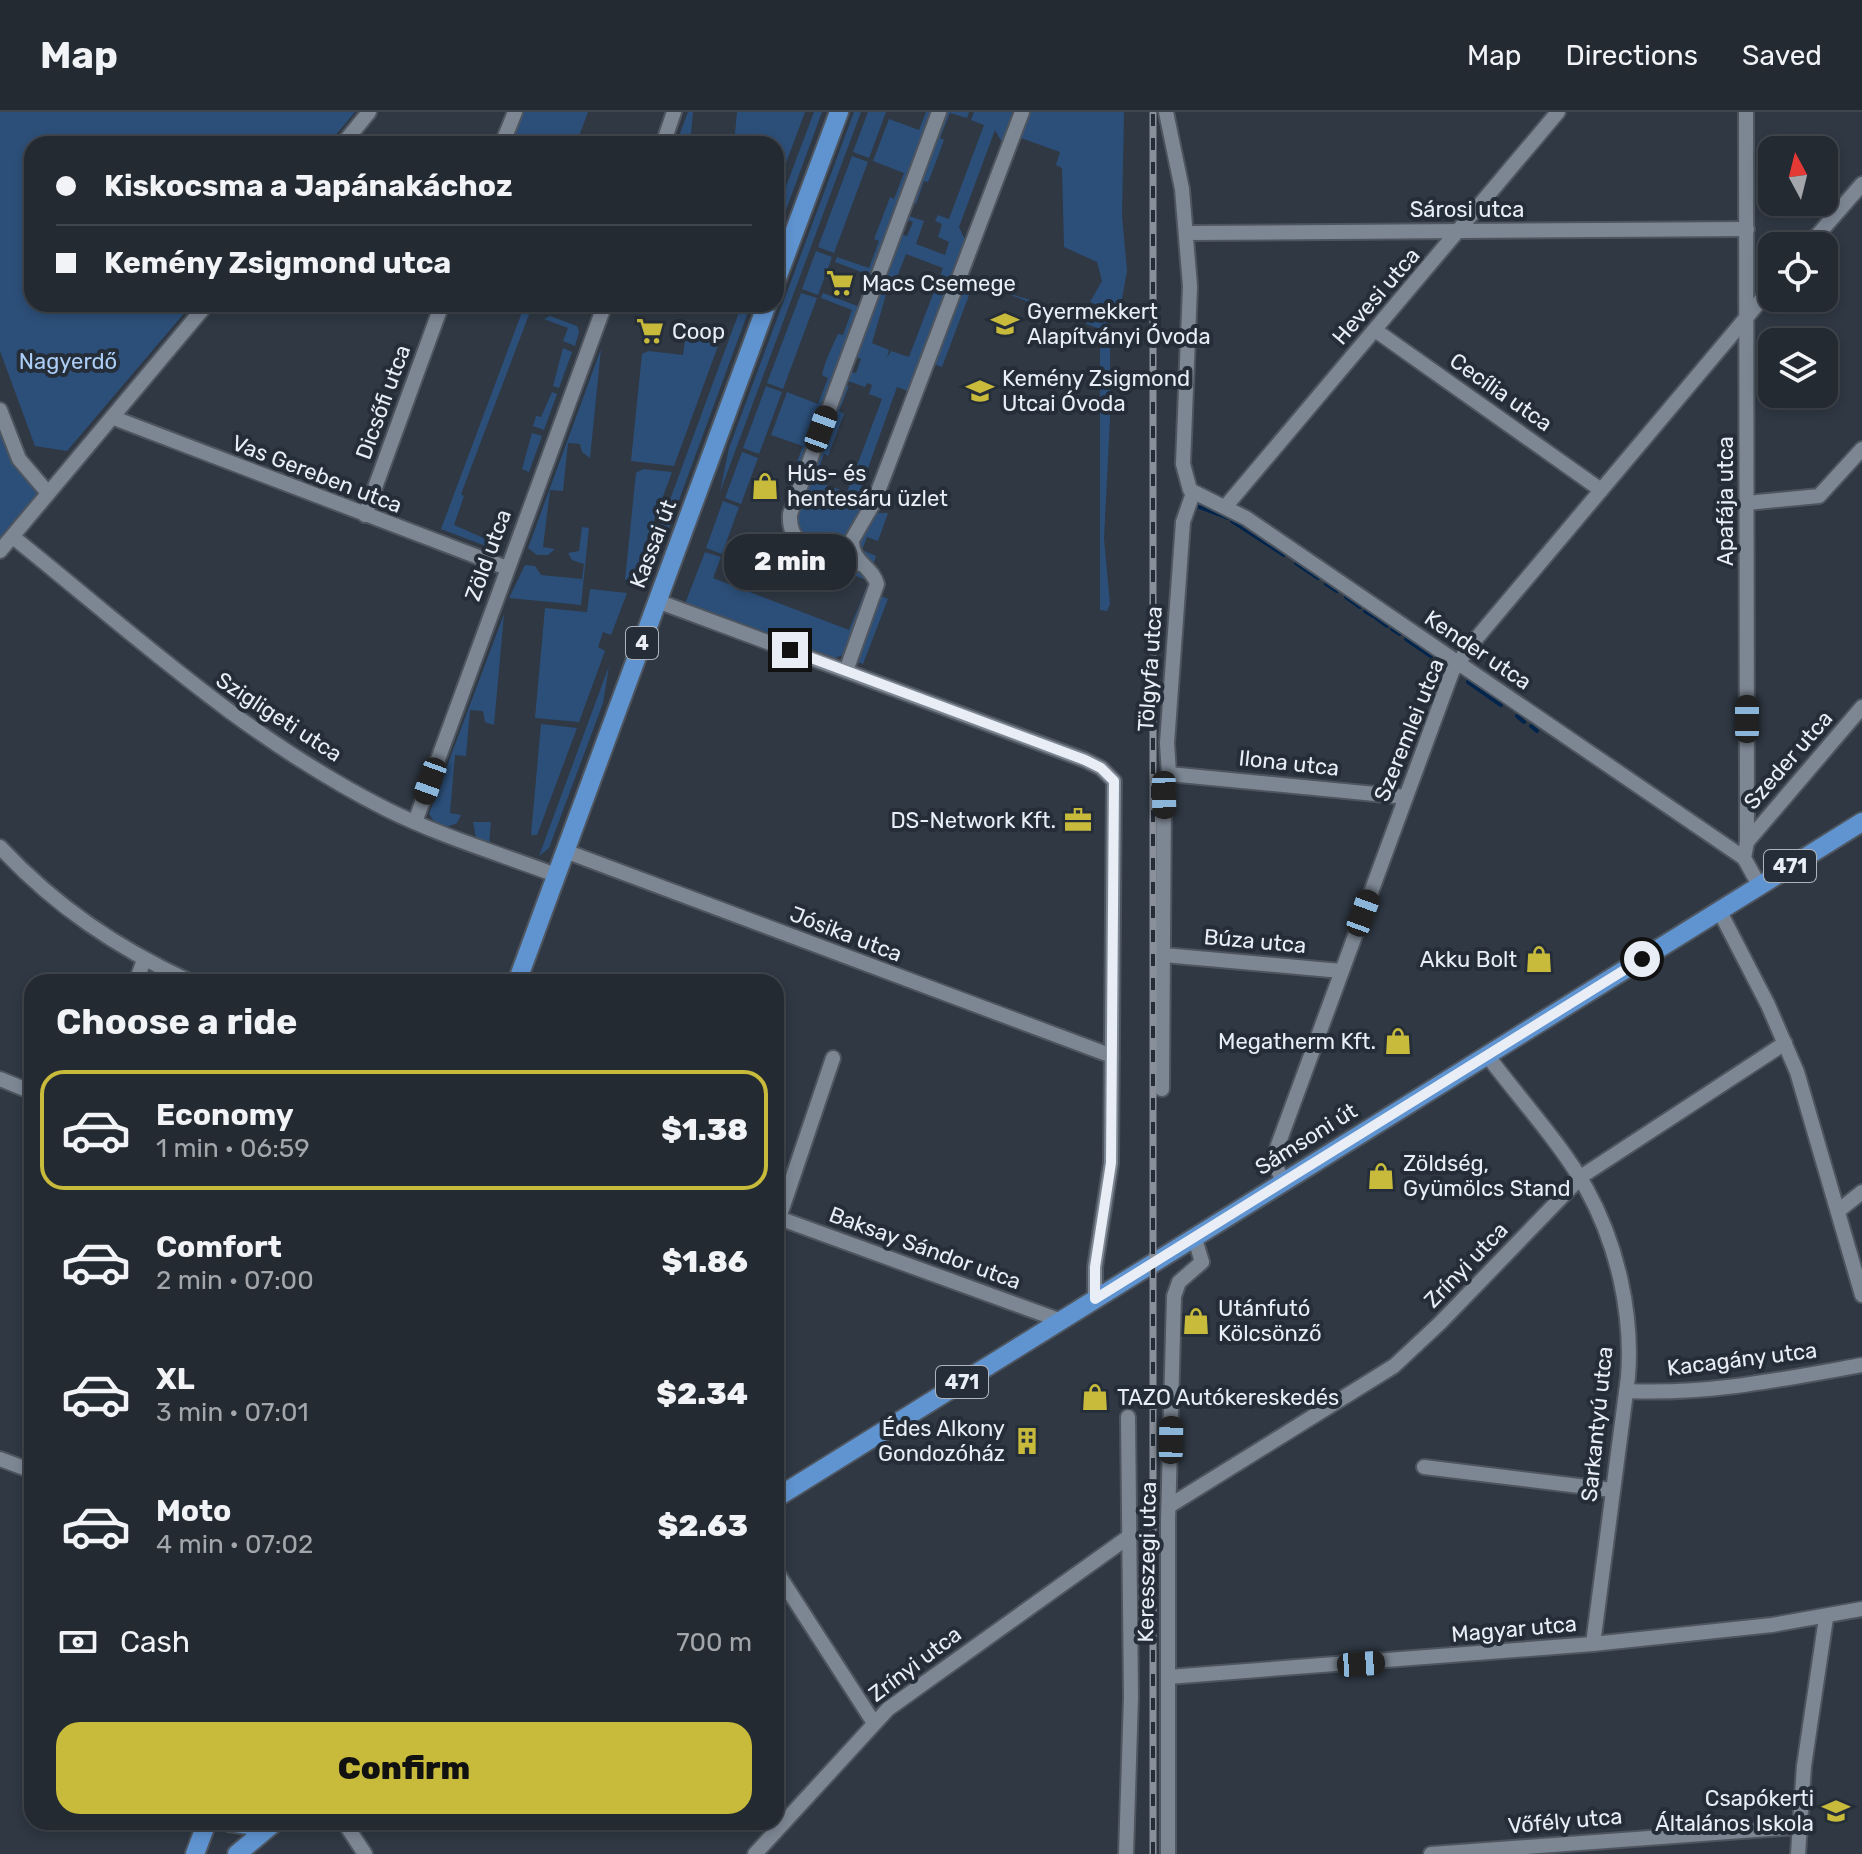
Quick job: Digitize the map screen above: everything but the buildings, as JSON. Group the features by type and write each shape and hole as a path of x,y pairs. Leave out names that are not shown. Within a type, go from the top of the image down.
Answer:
{"main road":[{"path":"784,260 839,112"},
{"name":"Kassai út","path":"520,974 764,312"},
{"name":"Sámsoni út","path":"784,1493 1862,822"},
{"path":"195,1854 204,1830"},
{"path":"237,1854 266,1830"}],"street":[{"path":"350,136 369,112"},
{"path":"505,136 515,112"},
{"path":"666,136 674,112"},
{"path":"863,565 805,546 791,530 790,514 939,112"},
{"path":"846,671 877,588 875,576 853,554 853,537 874,502 1022,112"},
{"name":"Tölgyfa utca","path":"1162,1089 1164,795 1169,774 1167,743 1180,549 1190,487 1183,464 1190,286 1187,233 1166,112"},
{"name":"Hevesi utca","path":"1226,506 1558,112"},
{"name":"Apafája utca","path":"1744,858 1747,842 1746,112"},
{"path":"1820,232 1862,184"},
{"name":"Sárosi utca","path":"1187,233 1747,229"},
{"name":"Szeremlei utca","path":"1283,1181 1274,1162 1276,1151 1457,664 1758,303"},
{"path":"0,551 200,312"},
{"name":"Dicsőfi utca","path":"365,515 439,312"},
{"name":"Zöld utca","path":"415,822 602,312"},
{"name":"Cecília utca","path":"1375,330 1601,490"},
{"path":"0,410 19,459 48,493"},
{"name":"Vas Gereben utca","path":"114,418 507,568"},
{"path":"1747,503 1819,496 1862,449"},
{"name":"Kender utca","path":"1190,487 1226,506 1744,858"},
{"name":"Szigligeti utca","path":"13,537 236,718 375,803 415,822 556,875"},
{"path":"657,601 1091,762 1114,781 1110,1174 1095,1267 1095,1299"},
{"name":"Szeder utca","path":"1747,842 1862,707"},
{"name":"Ilona utca","path":"1169,774 1406,797"},
{"path":"0,847 75,916 144,960 174,974"},
{"name":"Jósika utca","path":"565,851 1112,1056"},
{"path":"1744,858 1759,885"},
{"path":"1719,910 1785,1043 1862,1295"},
{"name":"Búza utca","path":"1164,955 1341,971"},
{"path":"139,974 144,960"},
{"name":"Zrínyi utca","path":"1169,1506 1408,1355 1579,1178 1785,1043"},
{"name":"Sarkantyú utca","path":"1487,1055 1579,1178 1605,1232 1620,1281 1629,1333 1627,1391 1593,1644"},
{"path":"784,1200 833,1058"},
{"path":"0,1079 24,1089"},
{"path":"1838,1211 1862,1192"},
{"name":"Baksay Sándor utca","path":"784,1219 1059,1320"},
{"name":"Keresszegi utca","path":"1168,1854 1169,1506 1174,1296 1179,1282 1202,1262 1194,1236"},
{"name":"Kacagány utca","path":"1627,1391 1676,1392 1729,1387 1862,1365"},
{"name":"Keresszegi utca","path":"1126,1854 1126,1768 1131,1697 1128,1417"},
{"path":"0,1459 24,1468"},
{"path":"1424,1467 1612,1490"},
{"name":"Zrínyi utca","path":"784,1822 874,1723 912,1691 1127,1538"},
{"path":"784,1583 874,1723"},
{"name":"Magyar utca","path":"1168,1677 1593,1644 1826,1618 1862,1609"},
{"path":"1798,1854 1798,1827 1826,1618"},
{"name":"Vőfély utca","path":"1431,1854 1798,1827"},
{"path":"349,1830 365,1854"},
{"name":"Zrínyi utca","path":"755,1854 777,1830"}],"green space":[{"name":"Nagyerdő","path":"0,112 355,112 335,136 24,136 24,312 185,312 67,451 35,446 0,351"},
{"path":"522,112 588,112 579,136 513,136"},
{"path":"688,112 693,112 691,136 679,136"},
{"path":"737,112 805,112 784,168 784,136 735,136"},
{"path":"814,112 822,112 784,215 784,192"},
{"path":"854,112 861,112 720,492 729,448 780,312 784,312 784,300"},
{"path":"868,112 886,112 869,158 853,152"},
{"path":"926,112 933,112 872,276 835,262 837,257 869,268 879,241 874,239 890,197 894,199 904,173 873,161 889,119 919,130"},
{"path":"945,112 969,112 967,118 950,113 940,138 944,140 928,182 924,181 916,204 911,203"},
{"path":"974,112 1012,112 1003,144 995,130 959,227 966,242 908,391 897,387 857,499 867,503 838,549 819,545 821,540 806,534 804,538 796,527 797,513 843,384 849,386 839,411 844,414 828,456 824,454 814,481 847,492 882,399 869,394 872,385 867,383 865,387 845,380 848,371 856,373 861,359 853,356 899,234 907,236 913,222 905,219 906,215 924,221 916,244 945,255 949,242 938,237 942,224 935,221 938,215 949,219 984,125 971,120","holes":["906,254 943,268 909,357 891,351 887,358 889,350 872,343 887,291 891,292"]},
{"path":"1028,112 1124,112 1122,216 1127,271 1118,321 1109,310 1090,302 1102,281 1097,262 1064,247 1062,168 1056,165 1060,152 1018,137"},
{"path":"852,156 868,162 834,253 818,247"},
{"path":"816,251 832,257 818,295 802,289"},
{"path":"963,277 974,282 942,367 931,363"},
{"path":"1000,291 1062,309 1096,313 1110,324 1110,418 1104,539 1110,604 1107,611 1100,610 1100,329"},
{"path":"801,293 817,298 783,389 767,383"},
{"path":"823,293 860,307 796,481 784,481 788,471 793,472 803,446 771,435 787,392 818,404 828,378 822,375 827,359 838,334 843,335 852,310 821,298"},
{"path":"522,312 530,312 461,494 464,496 454,525 495,543 507,517 511,518 499,551 441,529"},
{"path":"739,312 748,312 654,568 646,565"},
{"path":"550,316 577,326 579,332 575,346 563,341 568,328 544,319"},
{"path":"690,330 722,335 674,466 631,461 642,354 648,351 683,355 686,333"},
{"path":"563,348 572,352 559,388 553,386"},
{"path":"601,349 590,458 582,452 580,444 568,443 563,491 550,490 543,547 555,549 548,555 537,555 528,548"},
{"path":"766,386 782,392 759,454 743,448"},
{"path":"552,392 557,394 544,430 533,426 536,416 541,417"},
{"path":"0,410 19,459 48,493 0,551"},
{"path":"532,433 542,436 529,472 522,469"},
{"path":"742,452 758,458 741,504 725,498"},
{"path":"643,469 672,472 632,580 625,580 636,473"},
{"path":"723,501 739,507 722,554 706,548"},
{"path":"875,513 888,513 878,541 867,537 862,550 876,556 873,565 860,552 858,543"},
{"path":"582,527 589,528 581,605 509,598 525,565 535,566 541,575 582,579 584,564 572,560 568,553 579,551"},
{"path":"760,539 782,543 771,569 754,562"},
{"path":"786,545 818,558 808,583 775,571"},
{"path":"705,552 721,557 713,578 849,630 869,581 843,571 832,592 812,585 822,559 862,571 870,580 870,589 843,655 832,659 685,604"},
{"path":"590,589 627,593 611,635 603,632 598,647 605,651 579,722 535,718 545,608 587,612"},
{"path":"881,596 888,599 863,664 858,662 859,654"},
{"path":"504,614 494,725 485,722 483,711 470,710 466,756 455,755 450,813 461,815 457,823 447,827 434,821 429,814"},
{"path":"609,666 603,703 549,848 539,856"},
{"path":"541,724 577,728 537,835 531,835"},
{"path":"473,822 491,822 489,845 476,837"}],"waterway":[{"path":"1197,506 1228,518"},
{"path":"1232,521 1284,555"},
{"path":"1296,563 1318,578"},
{"path":"1326,584 1337,591"},
{"path":"1346,597 1360,607"},
{"path":"1365,611 1373,616"},
{"path":"1376,618 1387,626"},
{"path":"1392,629 1400,634"},
{"path":"1406,639 1438,661"},
{"path":"1468,682 1501,705"},
{"path":"1517,716 1524,722"},
{"path":"1531,726 1537,731"}],"railway":[{"path":"1153,112 1153,1854"}],"place":[{"name":"Macs Csemege","path":"840,283"},
{"name":"Gyermekkert Alapítványi Óvoda","path":"1005,324"},
{"name":"Coop","path":"650,331"},
{"name":"Kemény Zsigmond Utcai Óvoda","path":"980,391"},
{"name":"Hús- és hentesáru üzlet","path":"765,486"},
{"name":"DS-Network Kft.","path":"1078,820"},
{"name":"Akku Bolt","path":"1539,959"},
{"name":"Megatherm Kft.","path":"1398,1041"},
{"name":"Zöldség, Gyümölcs Stand","path":"1381,1176"},
{"name":"Utánfutó Kölcsönző","path":"1196,1321"},
{"name":"TAZO Autókereskedés","path":"1095,1397"},
{"name":"Édes Alkony Gondozóház","path":"1027,1441"},
{"name":"Csapókerti Általános Iskola","path":"1836,1811"}],"route":[{"path":"790,650 1085,760 1101,768 1114,781 1111,1163 1095,1267 1095,1299 1642,959"}]}
